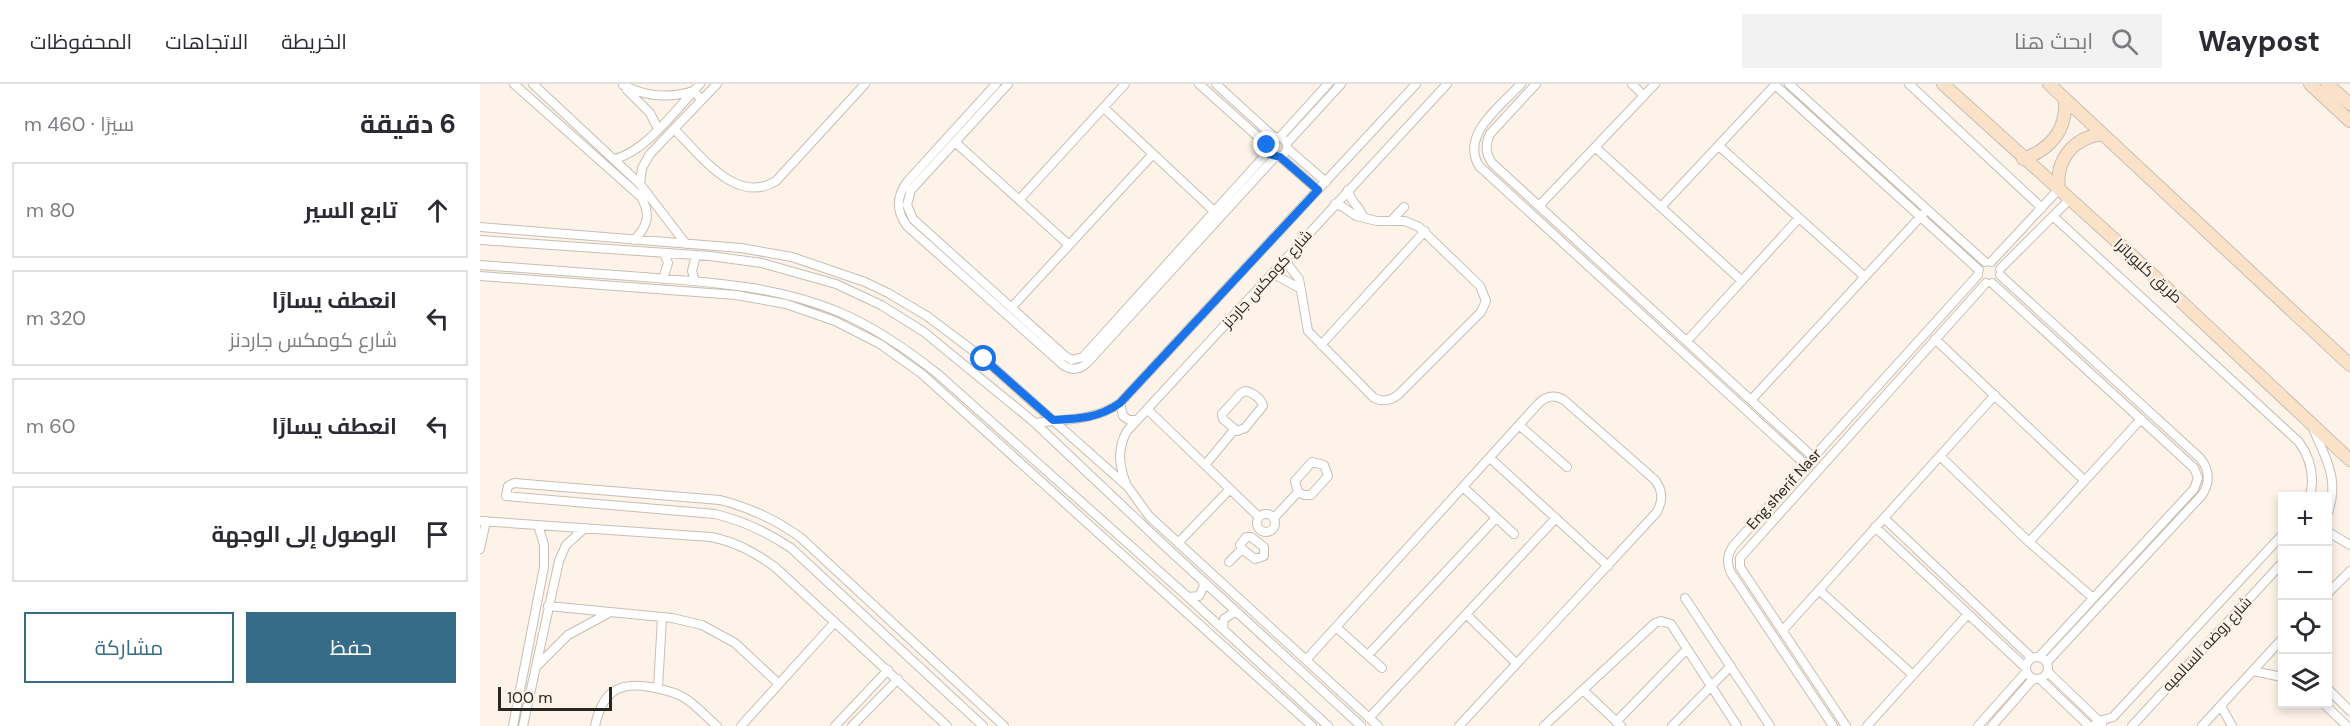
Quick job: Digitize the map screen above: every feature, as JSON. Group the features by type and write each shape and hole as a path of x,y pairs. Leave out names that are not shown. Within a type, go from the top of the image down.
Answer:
{"main road":[{"name":"طريق كليوباترا","path":"1943,84 2350,460"},
{"path":"2049,84 2350,366"},
{"path":"2310,84 2350,121"},
{"path":"2327,84 2350,104"},
{"path":"2023,159 2048,145 2059,134 2064,120 2065,100"},
{"path":"2059,189 2059,170 2068,152 2083,139 2102,134"}],"street":[{"path":"533,84 640,184 649,201 648,215 642,232 634,240"},
{"path":"640,184 640,176 646,160 717,84"},
{"path":"674,129 731,182 740,187 759,188 776,181 866,84"},
{"path":"996,84 907,182 898,199 898,209 907,226 1063,365 1072,369 1084,366 1088,362 1272,153 1328,84"},
{"path":"1008,84 911,190 907,205 913,219 1072,360 1079,359 1214,211 1272,153 1285,154 1282,141"},
{"path":"1019,200 1125,84"},
{"path":"1199,84 1272,153 1318,190"},
{"path":"1216,84 1326,182"},
{"path":"1282,141 1341,84"},
{"name":"شارع كومكس جاردنز","path":"1035,423 1087,418 1106,412 1120,403 1416,84"},
{"name":"شارع كومكس جاردنز","path":"1128,487 1120,462 1120,444 1136,420 1447,84"},
{"path":"1521,84 1476,135 1474,151 1479,165 1806,465"},
{"path":"1536,84 1490,134 1486,152 1492,163 1813,457"},
{"path":"1632,84 1644,96"},
{"path":"1539,206 1655,84"},
{"path":"1789,84 2000,272 2200,458 2208,471 2208,482 2202,495 2047,662 2048,672 2099,724 2113,717 2278,540"},
{"path":"1909,84 2042,208"},
{"path":"622,85 652,95 673,96 696,87"},
{"path":"622,85 646,108 658,129"},
{"path":"1661,207 1774,85 2194,468 2198,478 2194,489 2093,598 2036,657 2027,662 2026,670 1977,726"},
{"path":"519,86 636,192 660,210 686,244"},
{"path":"614,159 637,150 696,87"},
{"path":"696,87 702,100"},
{"path":"1104,108 1214,211"},
{"path":"577,140 584,131"},
{"path":"955,142 1070,245"},
{"path":"1719,146 1865,277"},
{"path":"1595,147 1742,280"},
{"path":"1012,307 1153,154"},
{"name":"Eng.sherif Nasr","path":"1833,726 1731,573 1728,561 1733,546 1978,272 2026,226 2059,189"},
{"path":"1348,190 1351,200 1363,217"},
{"path":"1846,726 1740,567 1740,558 1935,339 2070,199"},
{"path":"1286,258 1299,279 1299,288 1305,304 1306,326 1312,336 1374,398 1386,401 1398,395 1480,312 1486,302 1480,286 1425,231 1405,221 1377,221 1356,216 1335,204"},
{"path":"1391,221 1404,207"},
{"path":"1751,400 1928,209"},
{"path":"648,215 660,210"},
{"path":"2054,217 2300,442 2312,470 2310,492"},
{"path":"1687,341 1799,218"},
{"path":"2026,226 2035,234"},
{"path":"480,227 741,248 790,257 888,292 927,316 984,359 1053,420 1128,487 1149,516 1378,726"},
{"path":"1321,345 1425,231"},
{"path":"480,240 737,259 787,268 836,284 881,305 924,332 1035,423 1361,726"},
{"path":"663,279 668,263 664,253"},
{"path":"695,281 692,271 696,255"},
{"path":"787,268 790,257"},
{"path":"480,265 695,281 765,289 803,299 875,330 909,351 1021,446 1328,726"},
{"path":"577,272 577,283"},
{"path":"1272,273 1299,288"},
{"path":"480,276 736,295 786,304 835,321 880,344 922,374 1312,726"},
{"path":"1935,339 2084,480"},
{"path":"2078,361 2085,353"},
{"path":"973,371 984,359"},
{"path":"1204,465 1234,430 1245,428 1262,409 1262,402 1248,391 1240,394 1222,414 1223,420 1234,430"},
{"path":"1872,392 1881,400"},
{"path":"1783,630 1995,395"},
{"path":"1306,660 1543,399 1558,396 1658,483 1662,498 1658,512 1515,663 1459,726"},
{"path":"1120,403 1123,416 1129,420 1136,420"},
{"path":"1147,409 1259,517"},
{"path":"2029,542 2141,419"},
{"path":"2310,423 2330,469 2332,492"},
{"path":"1519,425 1567,467"},
{"path":"1011,455 1021,446"},
{"path":"1940,456 2029,542 2093,598"},
{"path":"1490,458 1608,566"},
{"path":"983,726 791,548 767,532 740,520 715,514 506,496 508,486 512,483 720,500 749,508 776,520 800,537 1004,726"},
{"path":"1463,487 1514,534"},
{"path":"1178,543 1230,489"},
{"path":"1257,541 1275,526 1274,518 1298,492"},
{"path":"642,508 643,494"},
{"path":"1259,517 1267,514 1274,518"},
{"path":"1142,524 1149,516"},
{"path":"1259,517 1257,524 1265,532"},
{"path":"1368,655 1496,518"},
{"path":"1369,718 1556,518"},
{"path":"1884,518 2036,657 2047,662"},
{"path":"480,549 483,521 711,537 732,542 755,553 775,567 898,679 943,724"},
{"path":"513,726 544,567 544,545 538,525"},
{"path":"1875,527 2026,670 2089,726"},
{"path":"523,726 556,569 566,545 585,528"},
{"path":"2332,534 2350,545"},
{"path":"1246,537 1251,537 1264,547 1265,551 1260,558 1255,559 1242,549 1240,545 1246,537"},
{"path":"2144,543 2151,551"},
{"path":"1229,562 1242,549"},
{"path":"544,567 556,569"},
{"name":"شارع روضه السالميه","path":"2132,726 2278,568"},
{"path":"2332,589 2350,571"},
{"path":"1188,597 1199,596 1204,586 1202,580"},
{"path":"1820,590 1913,675"},
{"path":"1685,598 1770,726"},
{"path":"548,606 690,622 725,636 779,684"},
{"path":"535,669 568,635 607,613"},
{"path":"1222,629 1224,619 1233,613 1238,613"},
{"path":"1466,614 1515,663"},
{"path":"1867,726 1968,614"},
{"path":"658,688 662,618"},
{"path":"1544,726 1658,621 1664,621 1671,624 1737,726"},
{"path":"741,726 834,623"},
{"path":"1336,627 1382,668"},
{"path":"2202,726 2278,644"},
{"path":"1583,690 1619,724 1687,649"},
{"path":"1672,726 1731,666"},
{"path":"834,726 888,670"},
{"path":"2253,671 2278,676"},
{"path":"1992,726 2037,679 2048,672"},
{"path":"852,726 898,679"},
{"path":"595,726 601,705 615,690 636,684 658,688 681,696 717,726"},
{"path":"1813,696 1822,689"},
{"path":"2332,693 2350,711"},
{"path":"858,701 869,709"},
{"path":"2221,706 2232,726"},
{"path":"975,719 985,708"},
{"path":"2328,708 2347,726"}],"route":[{"path":"984,359 1053,420 1087,418 1106,412 1120,403 1318,190 1280,157 1269,154 1267,145"}]}
